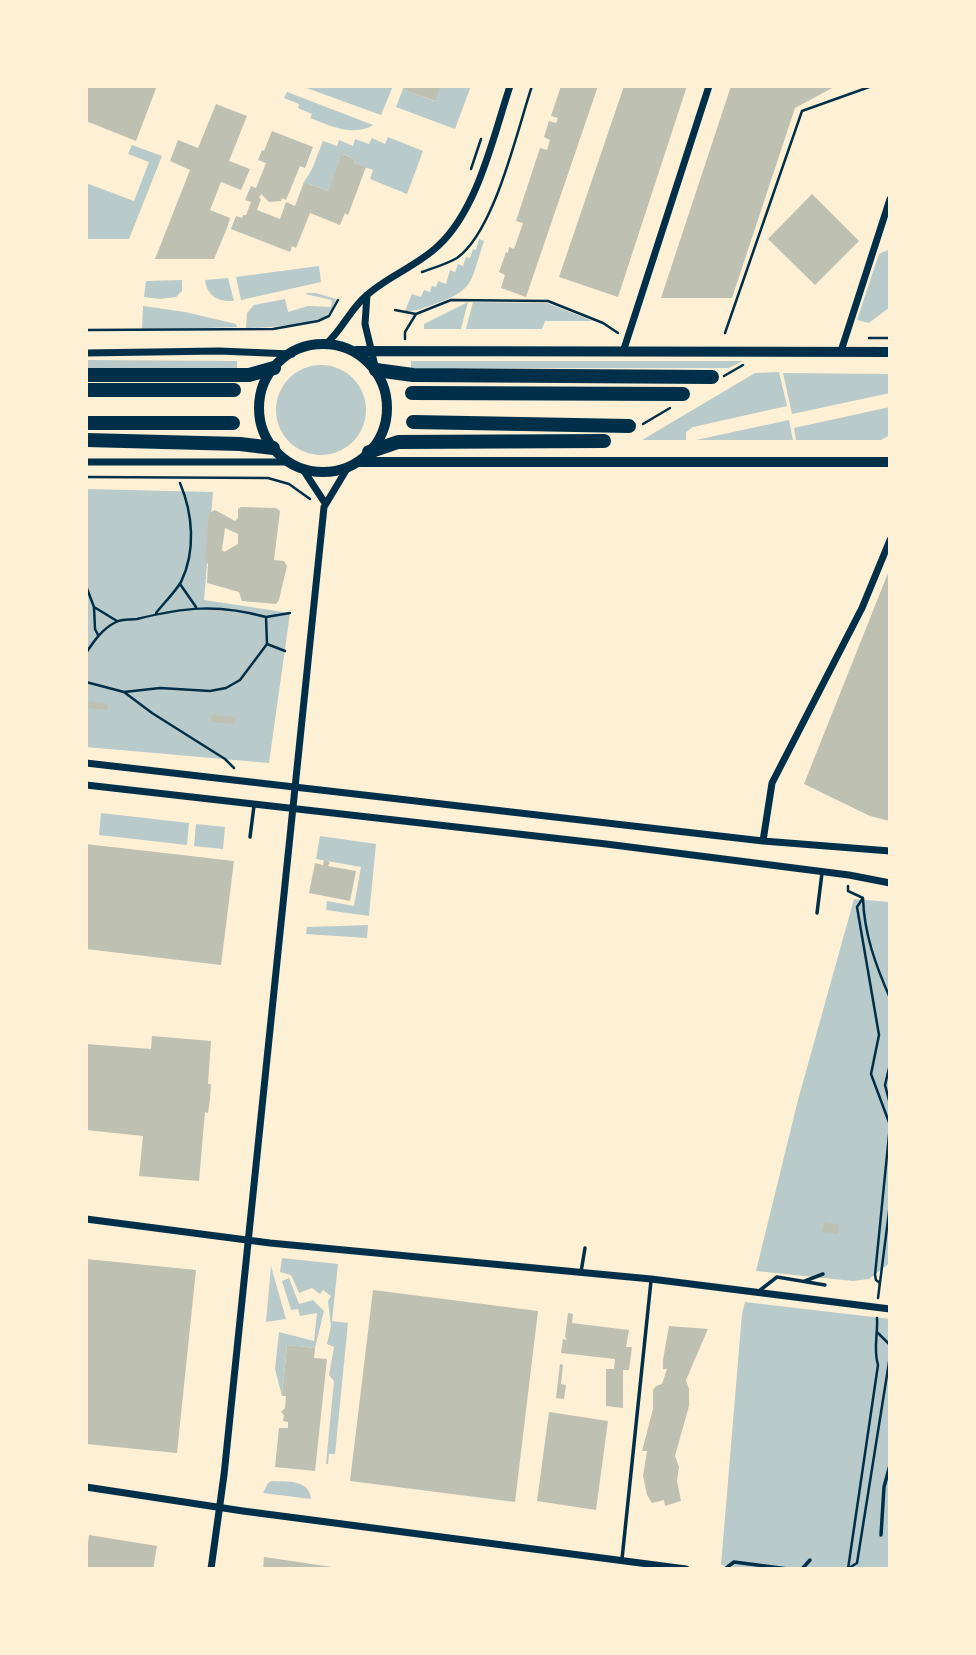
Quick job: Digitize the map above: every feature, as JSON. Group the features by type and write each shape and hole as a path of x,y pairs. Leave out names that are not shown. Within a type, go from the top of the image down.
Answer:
{"highway":[{"path":"86,375 249,375 274,368"},
{"path":"376,370 405,374 712,377"},
{"path":"86,390 234,390"},
{"path":"412,393 683,394"},
{"path":"413,422 629,426"},
{"path":"86,424 233,423"},
{"path":"86,440 240,443 273,448"},
{"path":"358,460 398,442 604,441"}],"main road":[{"path":"890,352 356,351 326,344 308,346 274,368 265,380 259,408 261,425 273,448 288,462 302,468 329,472 358,460 890,462"},
{"path":"356,351 376,370 385,388 388,411 384,425 358,460"}],"street":[{"path":"326,344 338,334 352,311 367,294 407,270 453,232 471,197 510,86"},
{"path":"623,352 709,86"},
{"path":"841,351 890,199"},
{"path":"367,294 365,324 376,370"},
{"path":"86,352 292,354"},
{"path":"211,1569 220,1507 325,503 358,460"},
{"path":"86,462 288,462"},
{"path":"302,468 325,503"},
{"path":"763,841 772,783 862,608 890,540"},
{"path":"86,763 763,841 890,851"},
{"path":"86,785 823,872 890,883"},
{"path":"86,1219 248,1240 652,1279 890,1309"},
{"path":"86,1488 686,1569"}],"lane":[{"path":"250,837 254,804"},
{"path":"817,912 823,872"},
{"path":"581,1272 585,1248"},
{"path":"804,1282 823,1274"},
{"path":"758,1292 777,1277 825,1285"},
{"path":"622,1561 652,1279"},
{"path":"881,1535 884,1487 890,1465"},
{"path":"802,1569 810,1560"},
{"path":"725,1569 734,1562 788,1569"}],"path":[{"path":"725,333 802,111 872,86"},
{"path":"469,174 481,139"},
{"path":"86,330 273,329 318,321 328,316 338,300"},
{"path":"395,310 416,314 451,300 548,301 603,323 619,333"},
{"path":"405,339 405,332 416,314"},
{"path":"86,477 268,478 289,484 299,490 306,499 312,500"},
{"path":"156,612 180,584 190,553 188,511 180,483"},
{"path":"180,584 197,608"},
{"path":"86,586 94,607 95,629 98,635"},
{"path":"94,607 117,621"},
{"path":"86,653 98,635 117,621 136,619 156,612 226,608 266,617 290,613"},
{"path":"86,682 124,692 160,688 210,691 226,688 240,680 267,644 266,617"},
{"path":"267,644 285,651"},
{"path":"124,692 225,759 234,768"},
{"path":"848,888 848,891 863,898"},
{"path":"863,898 866,934 890,998"},
{"path":"863,898 857,907 879,1035 871,1074 890,1125 875,1275 880,1283 890,1204"},
{"path":"890,1064 885,1085 890,1104"},
{"path":"848,1568 878,1365 874,1345 878,1333 890,1345"},
{"path":"848,1568 857,1563 890,1356"}],"shaded area":[{"path":"301,86 393,86 381,115"},
{"path":"404,86 407,86 406,90 434,101 441,86 471,86 455,129 396,107"},
{"path":"287,92 373,125 350,130 310,118 312,114 298,108 299,104 284,98"},
{"path":"388,137 423,151 407,194 370,179 373,170 354,163 355,159 343,154 328,191 304,182 323,141 337,146 339,140 353,146 355,139 369,144 372,138 385,144"},
{"path":"132,145 162,156 129,239 86,239 86,183 134,201 149,162 128,154"},
{"path":"479,239 484,241 473,275 464,289 446,300 405,311 412,294 421,297 424,290 430,292 438,281 446,284 450,270 455,272 458,264 463,266 466,257 470,258 473,249 476,250"},
{"path":"890,249 890,307 869,323 857,320 879,254"},
{"path":"319,266 321,282 241,300 236,277"},
{"path":"228,278 234,301 214,297 205,280"},
{"path":"182,280 182,291 176,297 144,297 146,281"},
{"path":"305,294 336,299 328,314 313,321 246,328 247,313 254,305 285,299 288,312 308,306 331,307 332,300"},
{"path":"468,302 461,329 424,329 424,324"},
{"path":"473,302 547,303 593,321 545,321 542,329 466,329"},
{"path":"143,306 185,312 236,324 237,327 142,330"},
{"path":"86,360 237,361 237,372 86,372"},
{"path":"411,361 743,361 729,368 411,368"},
{"path":"321,365 338,368 353,378 363,393 366,410 363,427 353,442 338,452 321,455 304,452 289,442 279,427 276,410 279,393 289,378 304,368"},
{"path":"779,372 787,406 693,427 686,432 686,440 642,440 755,373"},
{"path":"783,373 890,374 890,393 792,414"},
{"path":"890,407 890,435 881,440 796,440 794,428"},
{"path":"789,420 793,440 696,440"},
{"path":"86,489 213,492 204,600 290,613 269,763 86,747"},
{"path":"101,813 189,823 187,845 99,835"},
{"path":"196,824 225,827 223,849 194,846"},
{"path":"320,836 376,844 369,916 326,910 327,901 354,906 361,867 316,859"},
{"path":"854,899 890,902 890,1263 869,1279 853,1281 756,1271 798,1100"},
{"path":"368,925 367,938 306,934 307,927"},
{"path":"282,1258 338,1264 332,1321 348,1323 335,1454 329,1454 328,1464 334,1381 329,1375 334,1347 327,1344 331,1326 328,1301 331,1296 323,1290 320,1294 312,1288 299,1293 291,1275 280,1272"},
{"path":"271,1266 286,1319 266,1322"},
{"path":"289,1278 299,1304 313,1300 324,1311 315,1348 287,1345 282,1396 275,1369 279,1332 314,1341 317,1313 300,1316 298,1309 291,1310 282,1281"},
{"path":"745,1302 890,1319 890,1569 749,1569 721,1565"},
{"path":"272,1481 302,1485 311,1499 263,1493"}],"building":[{"path":"86,86 157,86 136,141 86,121"},
{"path":"407,86 441,86 435,101 405,90"},
{"path":"561,86 598,86 526,297 501,288 505,275 499,272 509,247 514,249 523,223 516,221 540,148 547,150 550,140 544,137 549,121 556,123 558,118 551,116"},
{"path":"624,86 687,86 618,297 559,277"},
{"path":"731,86 836,86 795,108 732,298 661,298"},
{"path":"216,104 247,116 229,161 250,169 241,190 221,182 210,210 230,218 227,228 214,259 155,259 190,170 170,161 178,140 198,148"},
{"path":"272,131 313,147 305,168 300,166 286,200 282,198 281,201 269,202 261,194 259,198 261,199 257,210 280,219 286,202 295,206 304,182 328,191 342,154 355,159 354,163 366,167 348,215 345,213 340,225 310,213 296,248 292,246 290,252 231,229 236,216 242,218 246,215 251,202 245,200 251,186 256,188 266,163 258,160"},
{"path":"812,194 859,241 815,285 768,239"},
{"path":"276,508 280,511 274,560 284,561 287,566 276,604 242,601 239,592 207,583 208,564 205,560 209,513 215,510 235,521 238,518 238,509","holes":["225,528 238,534 238,544 224,552"]},
{"path":"890,568 889,821 870,816 804,784"},
{"path":"89,701 108,704 107,710 88,708"},
{"path":"211,715 236,717 235,724 211,722"},
{"path":"86,844 234,861 221,965 86,949"},
{"path":"324,860 330,862 328,866 356,871 350,901 309,893 315,863 323,865"},
{"path":"152,1036 211,1041 208,1084 211,1084 210,1099 208,1113 205,1112 199,1181 139,1176 143,1136 86,1130 86,1044 151,1049"},
{"path":"824,1222 839,1225 838,1234 822,1232"},
{"path":"86,1259 196,1270 177,1453 86,1444"},
{"path":"373,1290 538,1311 515,1502 350,1481"},
{"path":"568,1313 573,1314 572,1323 629,1330 626,1347 632,1347 629,1370 623,1370 623,1408 606,1406 606,1369 614,1369 615,1359 561,1353 563,1339 567,1340 565,1337"},
{"path":"669,1326 708,1329 686,1380 689,1406 675,1456 679,1467 677,1481 681,1501 665,1506 664,1500 652,1503 647,1495 643,1476 647,1451 642,1451 653,1409 653,1390 662,1384 667,1369 663,1369 663,1360"},
{"path":"287,1345 315,1348 314,1358 327,1359 315,1471 275,1467 279,1428 288,1428 288,1422 283,1421 284,1415 281,1412 285,1408 286,1396 282,1396"},
{"path":"560,1364 563,1365 561,1384 566,1385 564,1399 556,1398"},
{"path":"549,1412 608,1421 596,1510 537,1501"},
{"path":"89,1535 157,1546 153,1569 86,1569 86,1542 88,1543"},
{"path":"264,1557 339,1568 339,1569 263,1569"}]}
